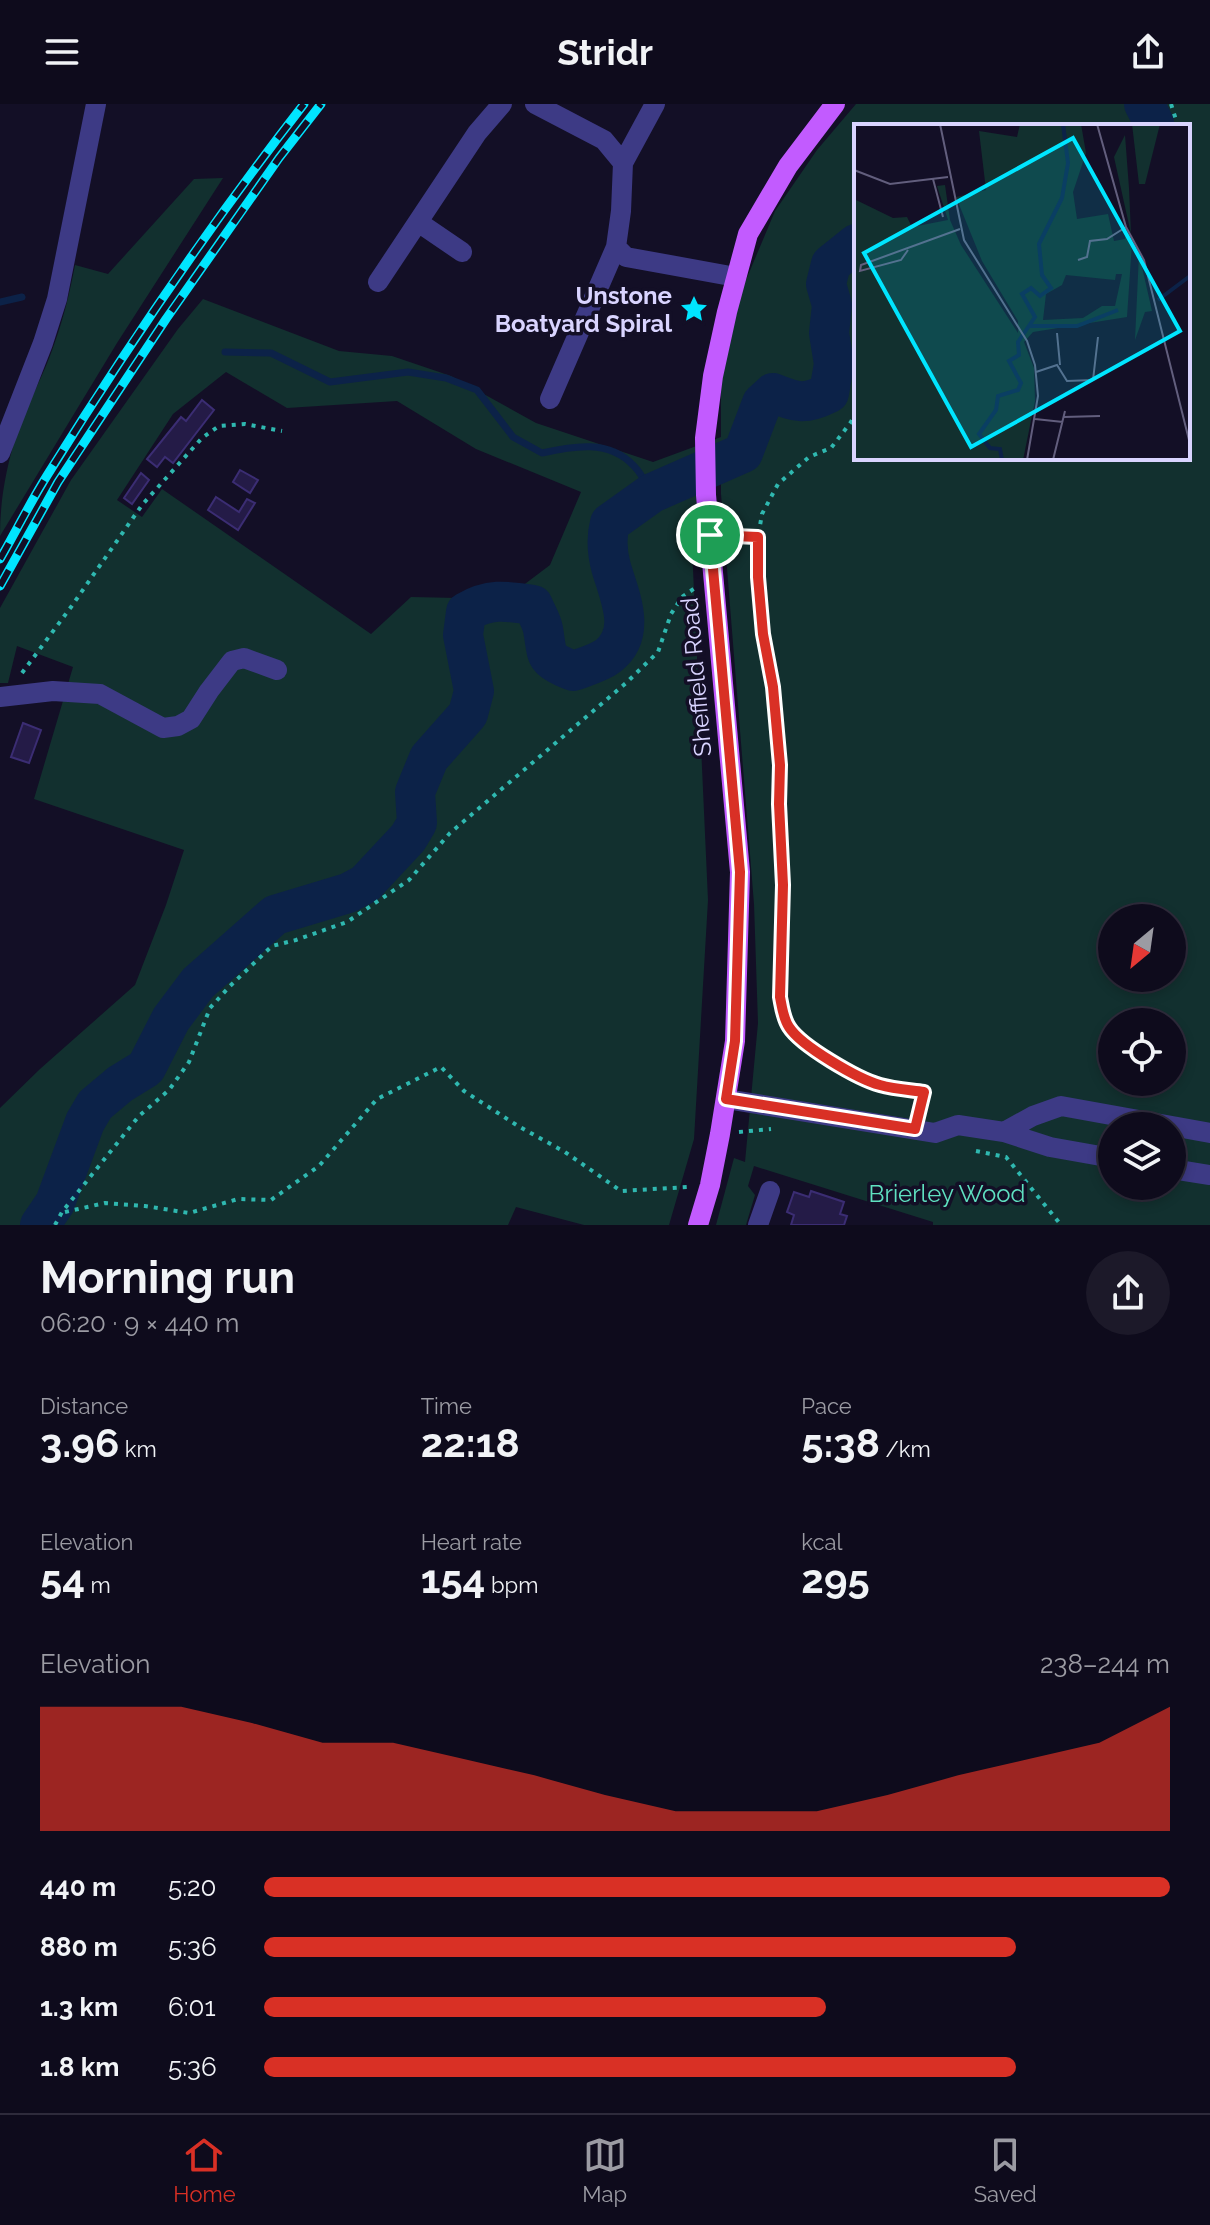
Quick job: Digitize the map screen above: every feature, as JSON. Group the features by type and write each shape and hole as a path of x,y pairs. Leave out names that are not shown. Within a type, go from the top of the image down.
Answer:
{"main road":[{"name":"Sheffield Road","path":"698,1225 710,1185 735,1041 740,872 706,495 705,438 713,376 748,234 788,166 835,104"}],"street":[{"path":"0,453 57,299 96,104"},
{"path":"378,282 477,133 502,104"},
{"path":"535,104 604,140 623,163"},
{"path":"550,399 616,247 623,163 655,104"},
{"path":"418,222 462,252"},
{"path":"616,247 626,257 639,261 736,277"},
{"path":"0,697 53,691 100,694 163,728 178,726 191,719 232,661 244,658 277,670"},
{"path":"726,1099 935,1133 958,1125 1004,1132 1050,1147 1098,1156"},
{"path":"1004,1132 1033,1116 1061,1106 1210,1133"},
{"path":"1186,1171 1210,1175"},
{"path":"758,1225 770,1191"}],"path":[{"path":"1171,104 1177,124"},
{"path":"854,415 831,448 809,457 778,484 762,514 758,537 763,634 773,687 780,765 783,885 780,997 790,1028 809,1046 880,1085 924,1092 915,1129"},
{"path":"19,677 142,505 202,438 219,426 245,424 282,431"},
{"path":"710,535 758,537"},
{"path":"55,1225 139,1116 169,1090 189,1062 210,1008 230,986 272,946 347,922 409,880 450,833 658,652 671,614 682,597 714,576"},
{"path":"62,1212 105,1203 189,1213 238,1199 271,1200 319,1166 377,1099 441,1067 464,1091 565,1152 621,1191 710,1185"},
{"path":"968,1150 1006,1157 1061,1225"}],"green space":[{"name":"Brierley Wood","path":"856,104 1210,104 1210,1225 933,1225 933,1222 754,1166 748,1186 755,1195 746,1225 716,1225 734,1158 745,1162 758,1023 754,904 721,494 721,441 692,547 708,900 694,1139 669,1225 584,1225 516,1207 508,1225 0,1225 0,1108 135,985 184,850 34,799 73,667 17,646 8,683 0,683 0,608 71,480 178,329 203,299 339,351 392,356 451,376 536,423 653,462 721,437 721,377 738,299 775,211 817,150","holes":["226,372 287,408 397,401 476,449 581,492 550,565 505,599 411,597 371,634 162,489 142,517 117,500 173,414"]},
{"path":"223,178 117,343 0,536 2,497 13,446 58,333 75,265 108,274 194,179"}],"building":[{"path":"202,400 214,410 173,463 165,457 157,467 147,459 181,417 186,421"},
{"path":"240,470 258,480 250,493 233,482"},
{"path":"141,473 149,480 132,504 124,498"},
{"path":"216,497 239,512 247,499 255,503 238,530 208,510"},
{"path":"23,723 41,730 29,763 11,757"},
{"path":"811,1191 844,1202 840,1214 847,1216 844,1225 791,1225 794,1215 787,1212 794,1192 809,1197"}],"waterway":[{"path":"1144,104 1153,124"},
{"path":"40,1225 55,1203 85,1122 95,1105 146,1068 171,1019 198,983 275,915 348,893 365,884 408,838 417,823 415,792 429,758 468,714 474,691 463,635 466,612 483,604 498,602 533,605 542,626 547,652 556,663 573,671 608,656 617,647 624,625 624,613 609,556 610,523 652,493 743,453 762,403 773,393 801,401 829,393 834,364 829,333 832,305 826,284 831,264 854,246"},
{"path":"0,302 22,297"},
{"path":"225,352 271,353 330,382 408,372 446,378 477,390 513,437 542,453 578,447 602,448 613,452 634,466 652,493"}],"railway":[{"path":"0,559 48,474 139,332 203,239 304,104"},
{"path":"0,586 58,482 166,319 279,158 321,104"}],"place":[{"name":"Unstone Boatyard Spiral","path":"694,309"}],"route":[{"path":"710,535 758,537 763,634 773,687 780,765 783,932 780,997 783,1012 790,1028 809,1046 834,1062 880,1085 924,1092 915,1129 726,1099 735,1041 740,872 710,535"}]}
